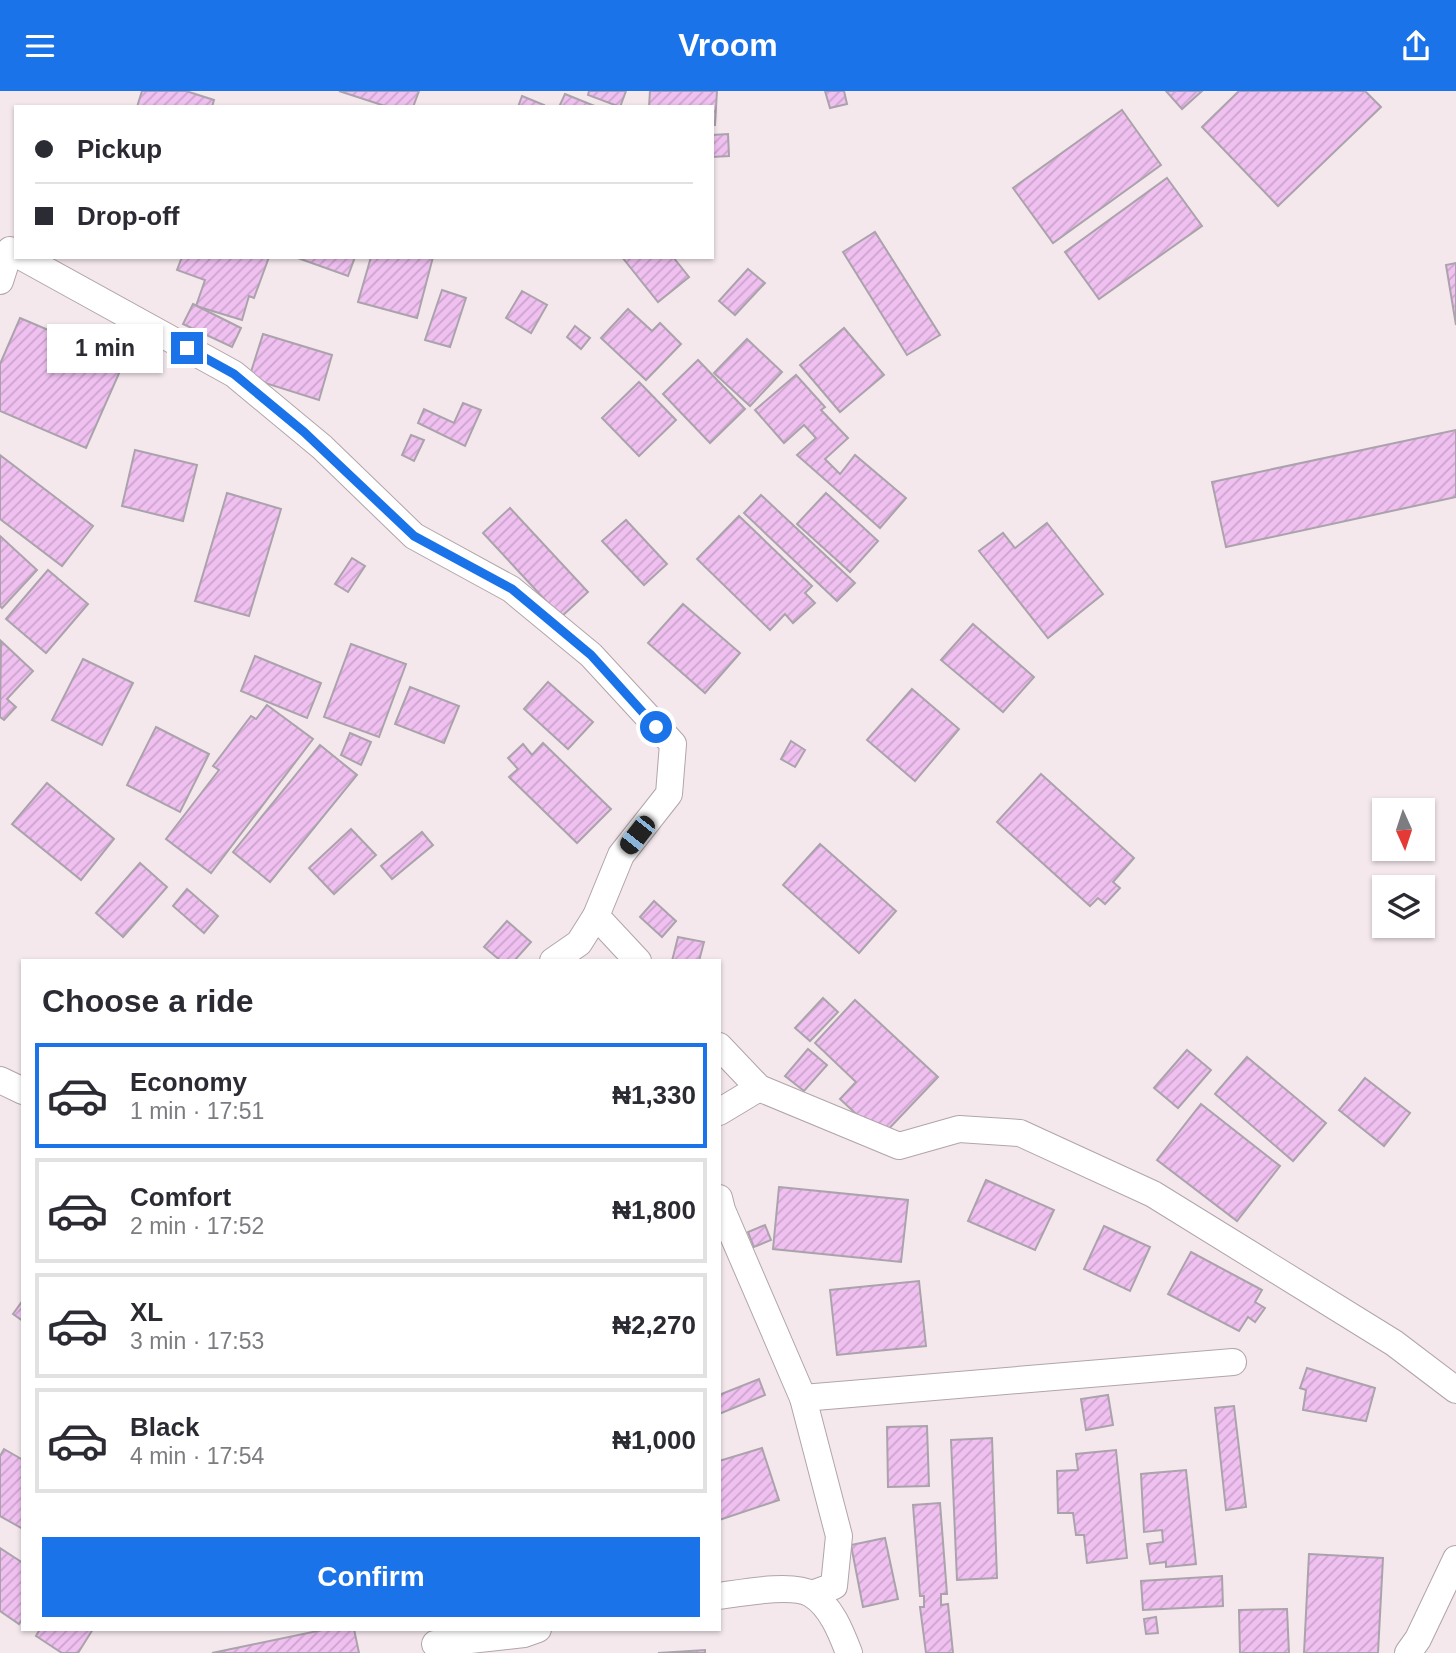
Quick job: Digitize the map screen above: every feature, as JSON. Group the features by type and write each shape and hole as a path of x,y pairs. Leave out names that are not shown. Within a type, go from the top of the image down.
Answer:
{"street":[{"path":"0,281 12,251"},
{"path":"26,259 234,374 322,447 414,536 512,589 591,655 673,744 669,794 621,856 596,916 579,943 556,959"},
{"path":"596,916 636,959"},
{"path":"721,1048 759,1088 900,1146 959,1129 1020,1133 1153,1194 1394,1343 1456,1389"},
{"path":"0,1080 21,1090"},
{"path":"721,1111 759,1088"},
{"path":"721,1206 803,1398 839,1537 834,1586 812,1594"},
{"path":"803,1398 1233,1361"},
{"path":"1408,1653 1418,1639 1456,1559"},
{"path":"721,1596 766,1589 812,1594 830,1613 849,1653"},
{"path":"434,1642 532,1631"}],"building":[{"path":"142,91 186,91 214,100 213,105 138,105"},
{"path":"339,91 419,91 414,105 382,105"},
{"path":"589,91 626,91 621,105 588,95"},
{"path":"650,91 717,91 715,125 714,105 649,105"},
{"path":"825,91 844,91 847,104 830,108"},
{"path":"1166,91 1202,91 1182,109"},
{"path":"1239,91 1365,91 1381,107 1278,206 1202,127"},
{"path":"565,94 592,105 560,105"},
{"path":"522,96 544,105 519,105"},
{"path":"1122,110 1161,165 1053,243 1013,188"},
{"path":"728,134 729,156 714,157 714,135"},
{"path":"1167,178 1202,226 1099,299 1065,252"},
{"path":"875,232 940,335 907,355 843,252"},
{"path":"181,259 268,259 254,298 249,296 242,320 196,306 205,280 177,270"},
{"path":"301,259 354,259 348,276"},
{"path":"370,259 432,259 417,318 358,302"},
{"path":"624,259 675,259 689,277 658,302"},
{"path":"1456,263 1456,325 1446,265"},
{"path":"748,269 765,283 735,315 719,301"},
{"path":"442,290 466,298 450,347 425,340"},
{"path":"522,291 547,305 531,333 506,318"},
{"path":"193,304 241,328 232,347 183,324"},
{"path":"628,309 652,331 660,323 681,344 646,380 601,338"},
{"path":"20,318 124,362 86,448 0,411 0,364"},
{"path":"575,326 590,338 581,349 567,337"},
{"path":"844,328 884,375 840,412 800,365"},
{"path":"263,334 332,355 319,400 249,378"},
{"path":"747,339 782,372 750,406 714,373"},
{"path":"698,360 745,409 710,443 663,394"},
{"path":"796,375 825,407 821,410 848,438 825,459 840,474 855,455 906,498 880,528 797,455 816,438 804,425 784,443 755,410"},
{"path":"639,382 676,420 639,456 602,418"},
{"path":"463,403 481,410 465,446 418,423 424,409 454,423"},
{"path":"1456,430 1456,497 1226,547 1212,482"},
{"path":"411,435 424,440 414,461 402,455"},
{"path":"135,450 197,465 183,521 122,506"},
{"path":"0,455 93,526 62,566 0,519"},
{"path":"227,493 281,509 249,616 195,601"},
{"path":"826,493 878,541 850,572 797,524"},
{"path":"761,495 855,583 837,601 744,513"},
{"path":"510,508 588,592 561,617 483,533"},
{"path":"739,516 812,586 805,593 815,603 793,623 785,614 770,630 697,559"},
{"path":"626,520 667,564 644,585 602,541"},
{"path":"1047,523 1103,594 1048,638 979,551 1003,533 1015,548"},
{"path":"0,536 37,570 2,608 0,606"},
{"path":"352,558 365,566 348,592 335,584"},
{"path":"48,570 88,604 46,653 6,619"},
{"path":"683,604 740,653 705,693 648,643"},
{"path":"973,624 1034,677 1003,712 941,660"},
{"path":"1,641 33,671 7,699 16,707 4,720 0,717"},
{"path":"351,644 406,664 379,737 324,717"},
{"path":"255,656 321,683 307,718 241,691"},
{"path":"83,659 133,683 102,745 52,720"},
{"path":"548,682 593,722 568,749 524,709"},
{"path":"410,687 459,706 444,743 395,724"},
{"path":"912,689 959,729 915,781 867,740"},
{"path":"267,705 313,739 211,873 166,839 219,770 213,766 251,716 256,719"},
{"path":"156,727 209,754 180,812 127,785"},
{"path":"350,733 371,742 361,765 341,755"},
{"path":"791,741 805,750 795,767 781,759"},
{"path":"543,743 611,809 577,843 509,777 518,769 508,758 523,744 532,755"},
{"path":"320,745 357,775 270,882 233,852"},
{"path":"1041,774 1134,858 1113,882 1120,888 1105,904 1098,898 1090,906 997,822"},
{"path":"47,783 114,839 81,880 12,824"},
{"path":"351,829 376,855 334,894 309,868"},
{"path":"422,832 433,845 392,879 381,866"},
{"path":"820,844 896,911 859,953 783,885"},
{"path":"140,863 167,887 123,937 96,913"},
{"path":"187,889 218,916 204,933 173,906"},
{"path":"654,901 676,921 662,937 640,917"},
{"path":"507,921 531,942 516,959 499,959 484,947"},
{"path":"678,937 704,942 700,959 672,959"},
{"path":"823,998 838,1012 810,1041 795,1028"},
{"path":"855,1000 938,1077 881,1137 840,1099 856,1082 815,1043"},
{"path":"808,1049 827,1065 804,1091 785,1076"},
{"path":"1187,1050 1211,1070 1178,1108 1154,1088"},
{"path":"1247,1057 1326,1123 1293,1161 1215,1094"},
{"path":"1365,1078 1410,1113 1384,1146 1339,1110"},
{"path":"1201,1104 1280,1166 1237,1221 1157,1160"},
{"path":"986,1180 1054,1210 1035,1250 968,1221"},
{"path":"779,1187 908,1200 901,1262 773,1249"},
{"path":"765,1225 771,1240 754,1247 748,1232"},
{"path":"1104,1226 1150,1247 1130,1291 1084,1269"},
{"path":"1191,1252 1262,1290 1255,1302 1265,1308 1255,1322 1248,1317 1239,1331 1168,1294"},
{"path":"919,1281 926,1346 837,1355 830,1290"},
{"path":"21,1303 21,1320 13,1314"},
{"path":"1307,1368 1375,1388 1366,1421 1303,1410 1306,1390 1300,1388"},
{"path":"759,1379 765,1395 721,1413 721,1394"},
{"path":"1108,1395 1113,1425 1086,1430 1081,1399"},
{"path":"1234,1406 1246,1507 1226,1510 1215,1408"},
{"path":"927,1426 929,1486 888,1487 887,1427"},
{"path":"992,1438 997,1578 957,1580 951,1440"},
{"path":"762,1448 779,1500 721,1519 721,1460"},
{"path":"4,1449 21,1459 21,1528 0,1516 0,1456"},
{"path":"1116,1450 1127,1558 1087,1563 1084,1535 1076,1535 1073,1513 1058,1513 1057,1471 1078,1470 1076,1454"},
{"path":"1186,1470 1196,1564 1166,1567 1166,1562 1150,1564 1147,1544 1163,1542 1162,1530 1144,1532 1141,1474"},
{"path":"940,1503 947,1594 941,1594 941,1605 948,1604 953,1653 926,1653 920,1607 924,1607 924,1596 920,1596 913,1505"},
{"path":"885,1538 898,1599 863,1607 851,1545"},
{"path":"0,1548 21,1562 21,1621 19,1624 0,1611"},
{"path":"1309,1554 1383,1558 1378,1653 1304,1653"},
{"path":"1222,1576 1223,1606 1143,1610 1141,1581"},
{"path":"1287,1609 1289,1653 1240,1653 1239,1610"},
{"path":"1156,1617 1158,1633 1146,1634 1144,1619"},
{"path":"39,1631 92,1631 78,1653 62,1653 36,1636"},
{"path":"317,1631 354,1631 359,1653 212,1653"},
{"path":"705,1650 705,1653 658,1653"}],"route":[{"path":"187,348 234,374 322,447 414,536 512,589 591,655 656,727"}]}
